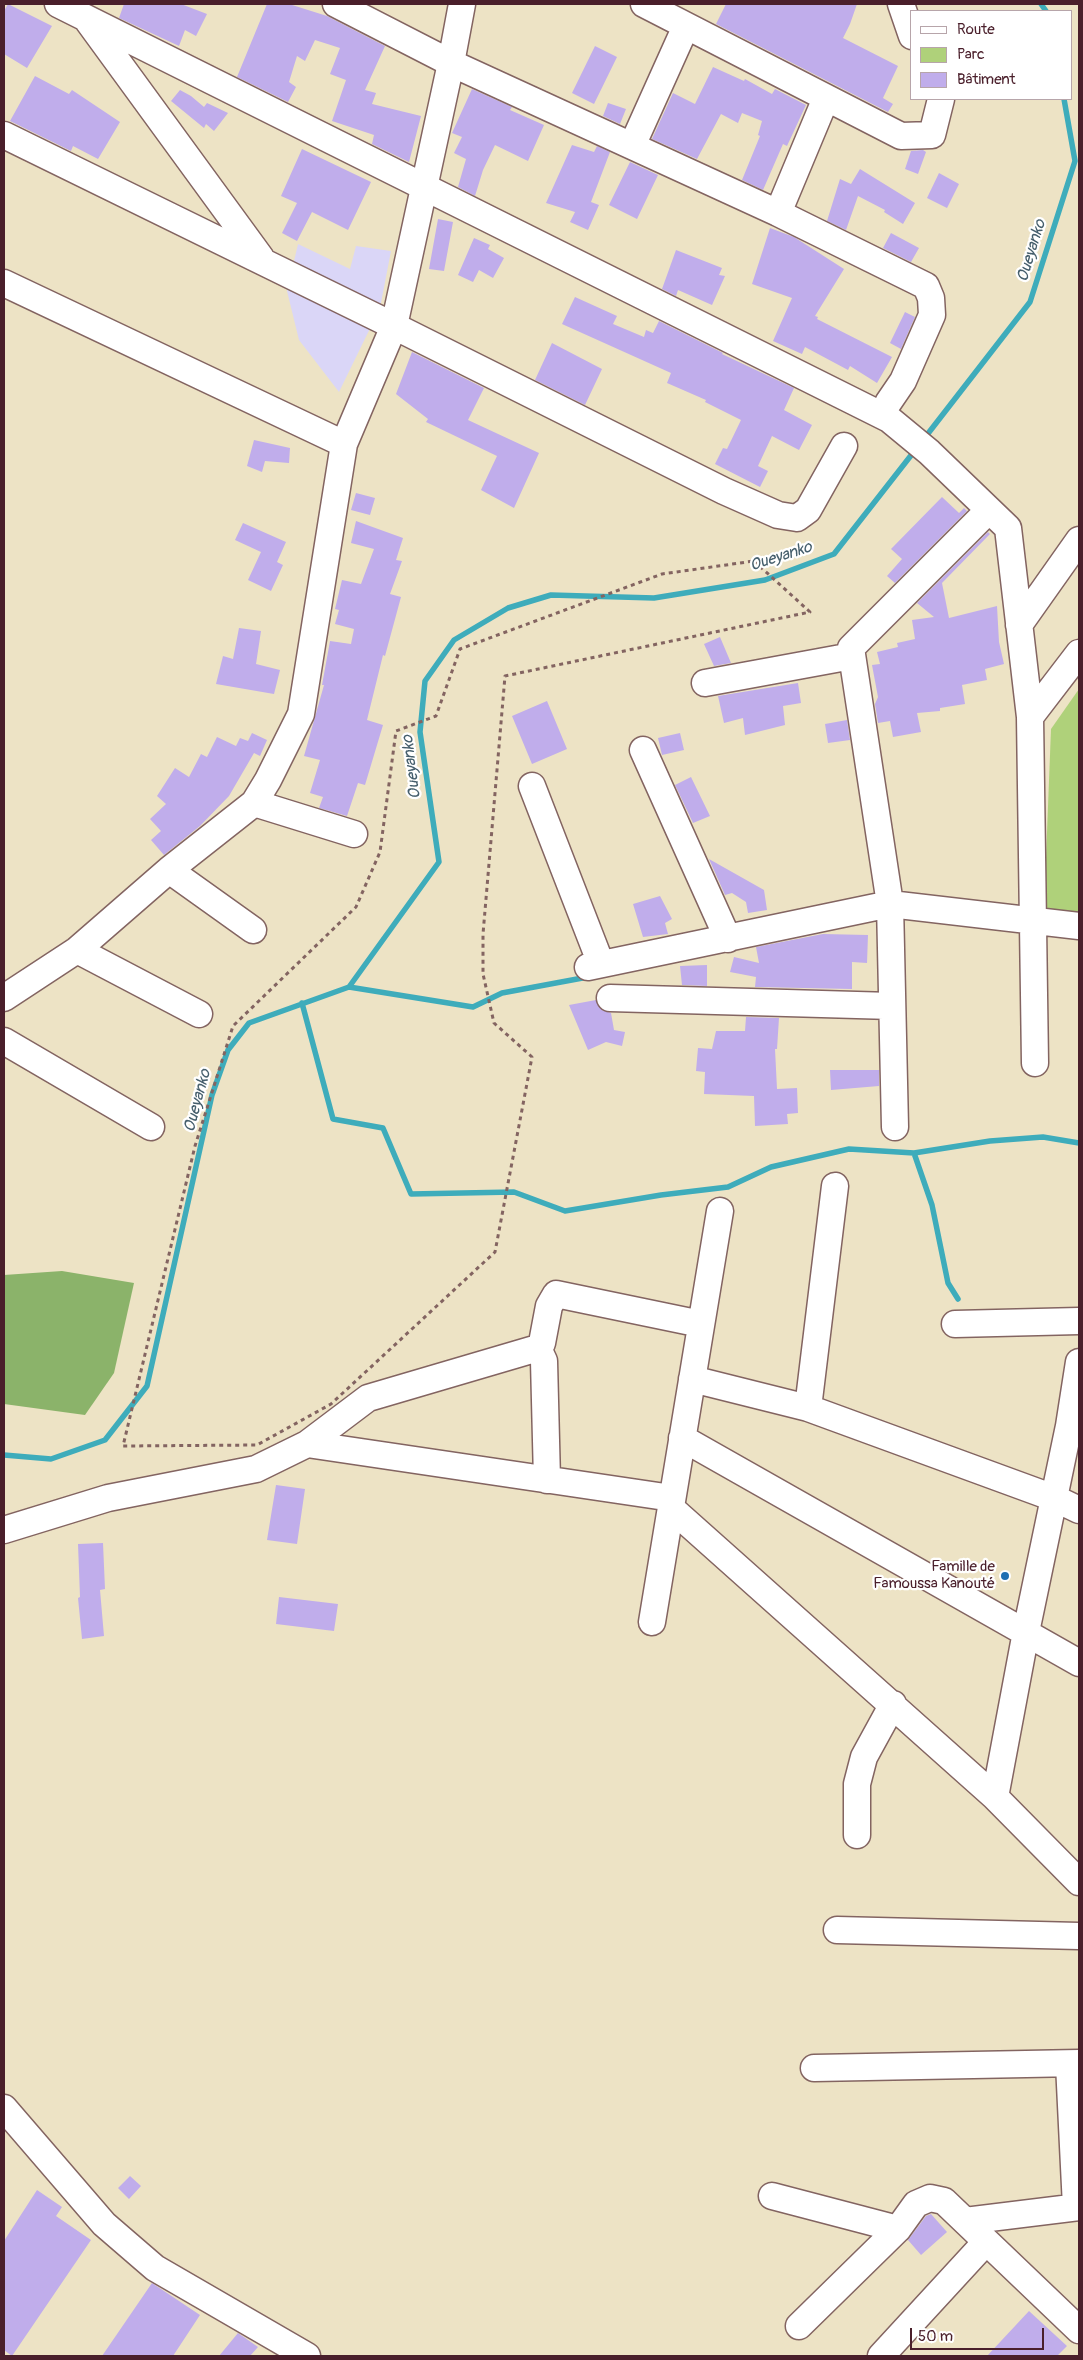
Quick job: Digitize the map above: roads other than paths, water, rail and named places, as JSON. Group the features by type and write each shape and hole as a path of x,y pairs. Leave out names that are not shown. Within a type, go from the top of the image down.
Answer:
{"street":[{"path":"58,4 81,10 424,185 889,411 1008,528 1030,717 1035,1063"},
{"path":"336,4 451,63 778,212 926,286 931,298 932,316 889,411"},
{"path":"4,998 77,950 170,870 254,802 268,780 301,714 344,444 394,326 462,4"},
{"path":"644,4 901,136 932,135 941,100"},
{"path":"901,4 910,30"},
{"path":"81,10 264,262"},
{"path":"632,146 686,26"},
{"path":"778,212 826,98"},
{"path":"4,135 394,326 715,487 778,515 797,518 808,510 844,446"},
{"path":"4,283 344,444"},
{"path":"894,1127 890,904 851,648 989,510"},
{"path":"1019,625 1079,540"},
{"path":"1030,717 1079,653"},
{"path":"705,683 852,656"},
{"path":"643,750 728,939"},
{"path":"532,786 594,966 890,904 1079,926"},
{"path":"254,802 354,834"},
{"path":"170,870 254,930"},
{"path":"77,950 199,1014"},
{"path":"610,998 892,1006"},
{"path":"4,1041 151,1127"},
{"path":"808,1408 835,1186"},
{"path":"652,1622 720,1211"},
{"path":"4,1530 108,1498 256,1469 307,1444 368,1398 538,1348 542,1343 549,1306 556,1294 701,1324"},
{"path":"955,1324 1079,1321"},
{"path":"538,1348 544,1361 547,1480"},
{"path":"995,1797 1026,1632 1054,1498 1074,1426 1079,1362"},
{"path":"692,1379 808,1408 1054,1498 1079,1510"},
{"path":"682,1438 1026,1632 1079,1664"},
{"path":"307,1444 547,1480 671,1503 995,1797 1079,1882"},
{"path":"857,1835 858,1784 864,1757 893,1704"},
{"path":"837,1930 1079,1936"},
{"path":"814,2068 1074,2064 1078,2207 965,2221"},
{"path":"4,2108 104,2224 154,2268 307,2356"},
{"path":"772,2196 898,2230"},
{"path":"799,2326 898,2230 916,2204 930,2198 944,2201 985,2243 1079,2330"},
{"path":"881,2356 985,2243"}],"waterway":[{"name":"Oueyanko","path":"1041,4 1045,10"},
{"name":"Oueyanko","path":"923,440 1030,302 1075,161 1064,100"},
{"name":"Oueyanko","path":"4,1455 51,1459 105,1440 147,1386 212,1095 228,1050 249,1023 349,987 439,862 420,732 425,681 454,640 508,608 551,595 654,598 765,580 834,554 916,449"},
{"path":"349,987 473,1007 502,993 588,977"},
{"path":"302,1003 333,1119 383,1128 411,1194 514,1192 565,1211 661,1195 728,1187 771,1167 849,1149 914,1153 990,1141 1043,1137 1079,1143"},
{"path":"914,1153 932,1205 948,1283 958,1299"}],"place":[{"name":"Famille de Famoussa Kanouté","path":"1005,1576"}]}
